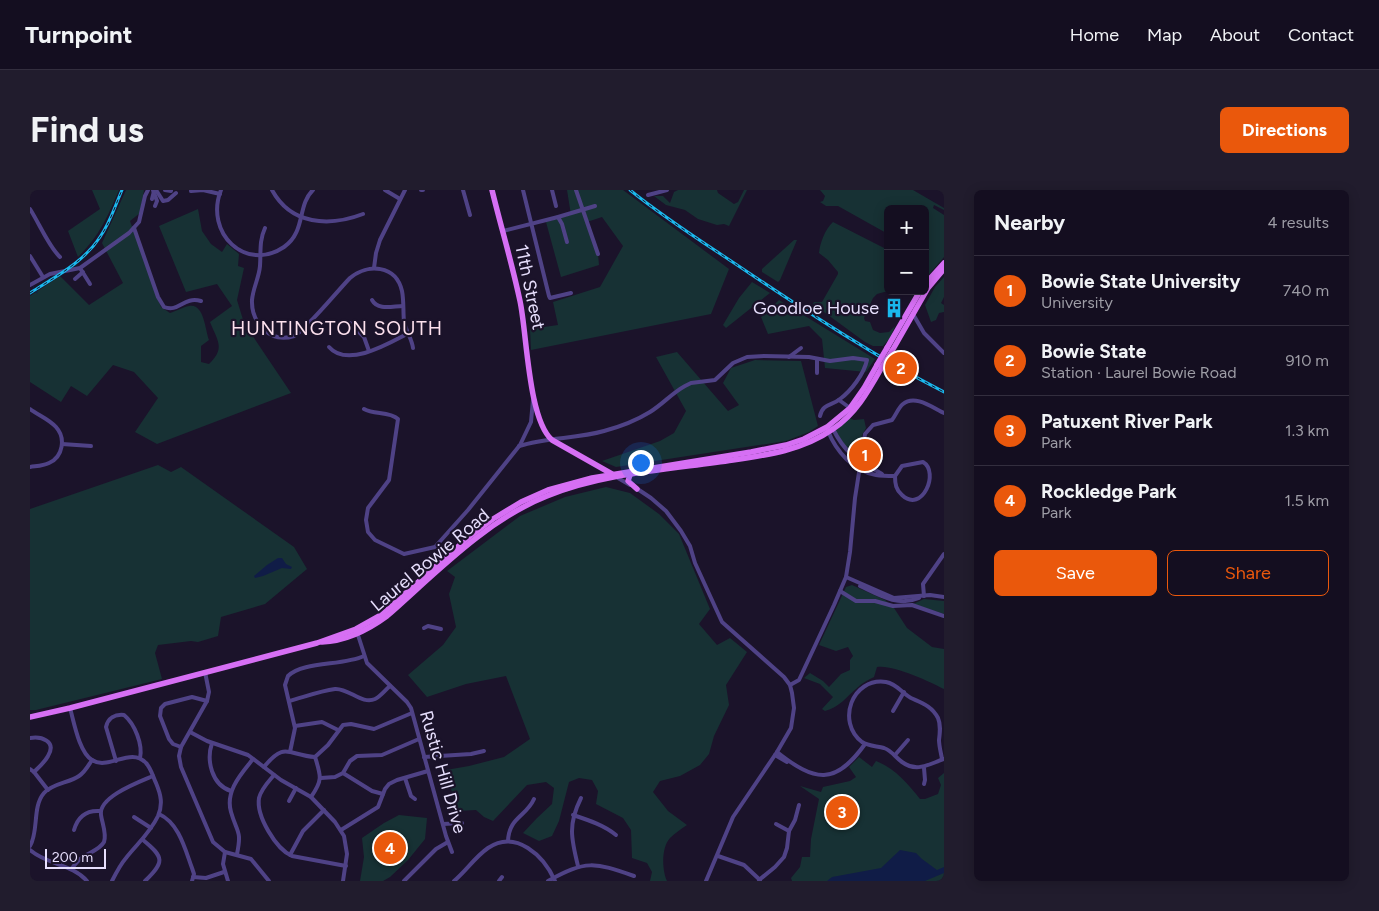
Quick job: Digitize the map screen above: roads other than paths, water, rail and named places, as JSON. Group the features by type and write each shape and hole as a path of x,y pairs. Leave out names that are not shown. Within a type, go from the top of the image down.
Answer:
{"main road":[{"name":"11th Street","path":"492,190 522,308 532,391 545,431 550,438"},
{"path":"929,280 944,263"},
{"name":"Laurel Bowie Road","path":"30,717 318,643 357,631 387,616 475,539 510,515 537,500 557,492 630,475 784,451 807,444 829,432 858,406 912,311 944,269"},
{"name":"Laurel Bowie Road","path":"912,311 918,295"},
{"name":"Laurel Bowie Road","path":"357,631 385,612 470,536 502,513 548,490 600,476 786,445 829,432 850,408 880,366"},
{"path":"550,438 618,478"},
{"path":"599,467 601,470 600,476"},
{"path":"630,475 628,481 636,488"}],"street":[{"path":"75,279 81,270 134,228 139,220 143,200 148,190"},
{"path":"154,190 163,201 168,200 176,193"},
{"path":"152,200 154,190"},
{"path":"154,190 158,202 155,206"},
{"path":"165,190 171,191"},
{"path":"272,190 284,207 292,214 302,218 337,221 363,214"},
{"path":"191,191 220,192 217,218 224,235 239,249 260,255 276,252 296,235 306,198 313,190"},
{"path":"385,190 400,199"},
{"path":"374,268 380,240 405,190"},
{"path":"463,190 470,215"},
{"path":"523,190 547,292 550,298 571,293"},
{"path":"552,190 556,206"},
{"path":"576,190 598,254"},
{"path":"648,195 666,190"},
{"path":"503,231 595,206"},
{"path":"30,209 55,253 60,257"},
{"path":"558,217 567,242"},
{"path":"134,228 154,287 164,307 172,309 193,299 201,301"},
{"path":"265,228 261,238 259,271 252,298 254,313 265,331 279,337 292,336 300,332 350,278 362,270 374,268 387,271 396,279 402,292 407,334 413,348"},
{"path":"30,256 43,277"},
{"path":"30,284 57,272 81,270"},
{"path":"81,270 90,284"},
{"path":"372,300 374,304 380,307 403,306"},
{"path":"912,311 924,333 944,353"},
{"path":"350,323 364,338 370,351"},
{"path":"329,346 337,352 348,355 370,351 407,334"},
{"path":"789,357 801,348"},
{"path":"520,445 550,438 604,431 631,421 650,412 691,383 715,380 737,360 758,356 809,357 830,361 853,358 867,360 854,386 839,400 828,404 822,410 820,416"},
{"path":"817,373 818,359"},
{"path":"364,409 372,413 396,417 398,421 390,480 368,508 366,524 368,532 375,540 404,554 435,547 493,480 520,445 531,422 532,391"},
{"path":"839,400 850,408"},
{"path":"854,582 848,573 848,567 855,498 864,438 868,429 875,424 892,420 902,404 911,400 918,401 944,414"},
{"path":"30,409 54,425 60,433 62,444 60,452 53,462 30,467"},
{"path":"829,432 847,452 861,463 884,475"},
{"path":"829,432 841,454 860,469 872,474 895,476"},
{"path":"62,444 91,446"},
{"path":"923,462 928,466 930,478 922,496 915,500 908,499 900,494 895,476 902,466 923,462"},
{"path":"618,478 636,488 666,511 690,546 695,563 722,622 780,674 790,685 793,698 794,712 791,728 734,817 706,881"},
{"path":"924,596 923,584 944,554"},
{"path":"793,698 798,681 843,585 848,567"},
{"path":"845,578 894,598 936,595 944,597"},
{"path":"843,585 854,582"},
{"path":"840,592 856,602 875,601 893,606 912,605 944,616"},
{"path":"424,628 428,626 441,629"},
{"name":"Rustic Hill Drive","path":"357,631 364,656 370,667 407,702 412,713 452,852"},
{"path":"290,752 295,726 285,682 288,676 301,668 353,660 364,656"},
{"path":"205,672 209,692 207,701 181,747 180,761 186,780 212,840 217,847 225,852 237,854 253,861 270,881"},
{"path":"780,674 794,682 798,681"},
{"path":"790,685 798,681"},
{"path":"877,682 893,684 904,692 928,705 936,715 940,726 940,743 943,759 924,768 909,766 902,763 895,755 884,748 865,744 857,736 849,721 848,712 853,698 864,686 877,682"},
{"path":"289,701 337,689 346,691 364,700 371,700 378,697 390,686"},
{"path":"893,711 904,692"},
{"path":"181,747 173,744 169,739 160,716 161,708 166,704 190,697 207,701"},
{"path":"70,708 82,746 92,760 100,763 132,757 140,758 148,765 162,800 159,814 152,828 123,862 112,881"},
{"path":"315,757 328,746 343,725 349,724 370,729 377,728 412,713"},
{"path":"116,760 106,726 109,720 119,715 126,716 131,722 140,744 140,758"},
{"path":"295,726 322,722 338,730"},
{"path":"190,732 212,743 240,751 253,758 274,775 311,797 341,830 346,847 344,881"},
{"path":"30,738 44,738 48,741 49,755 32,771 48,790"},
{"path":"321,778 335,777 342,773 355,757 360,755 382,755 419,738"},
{"path":"895,755 908,740"},
{"path":"212,743 209,753 210,763 220,786 231,792"},
{"path":"776,753 811,774 832,774 849,764 865,744"},
{"path":"424,757 464,755 484,751"},
{"path":"264,767 277,753 290,752 315,757"},
{"path":"311,797 321,778 315,757"},
{"path":"237,854 240,835 230,808 231,792 236,781 253,758"},
{"path":"87,881 78,872 47,861 30,848 40,800 48,790 79,776 92,760"},
{"path":"924,768 924,784"},
{"path":"341,830 377,808 389,784 428,771"},
{"path":"342,773 367,789 383,794"},
{"path":"274,775 260,794 259,806 272,837 290,856 346,866"},
{"path":"71,869 80,859 97,849 104,842 105,835 100,811 103,804 124,790 153,776"},
{"path":"406,778 411,796 415,799"},
{"path":"289,801 296,788"},
{"path":"578,866 571,837 573,816 581,798"},
{"path":"508,841 509,830 512,824 532,804 534,799"},
{"path":"718,856 744,864 760,880 784,857 799,805"},
{"path":"290,856 303,831 324,810"},
{"path":"74,830 76,824 85,813 100,811"},
{"path":"159,814 168,818 175,826 192,866 192,879 206,878 224,872"},
{"path":"573,816 595,823 616,835"},
{"path":"134,817 152,828"},
{"path":"30,820 36,821"},
{"path":"443,824 462,823"},
{"path":"776,824 790,831"},
{"path":"143,840 157,854 159,862 157,869 145,881"},
{"path":"454,881 488,848 508,841 521,844 530,849 555,879"},
{"path":"404,881 436,849 448,842"},
{"path":"225,852 223,861 224,872 228,881"},
{"path":"548,881 578,866 599,865 634,876"},
{"path":"498,881 502,877"}],"water":[{"path":"278,558 282,558 286,564 292,567 291,569 282,568 255,578 254,576"},
{"path":"900,850 916,853 937,870 944,867 944,873 925,881 827,881 832,877 881,868"}],"railway":[{"path":"30,293 86,254 107,226 122,190"},
{"path":"630,190 688,233 820,320 894,365 944,392"}],"place":[{"name":"Goodloe House","path":"894,308"},
{"name":"Bowie State","path":"901,368"},
{"name":"Bowie State University","path":"865,455"},
{"name":"Patuxent River Park","path":"842,812"},
{"name":"Rockledge Park","path":"390,848"}],"district":[{"name":"HUNTINGTON SOUTH","path":"337,328"}]}
